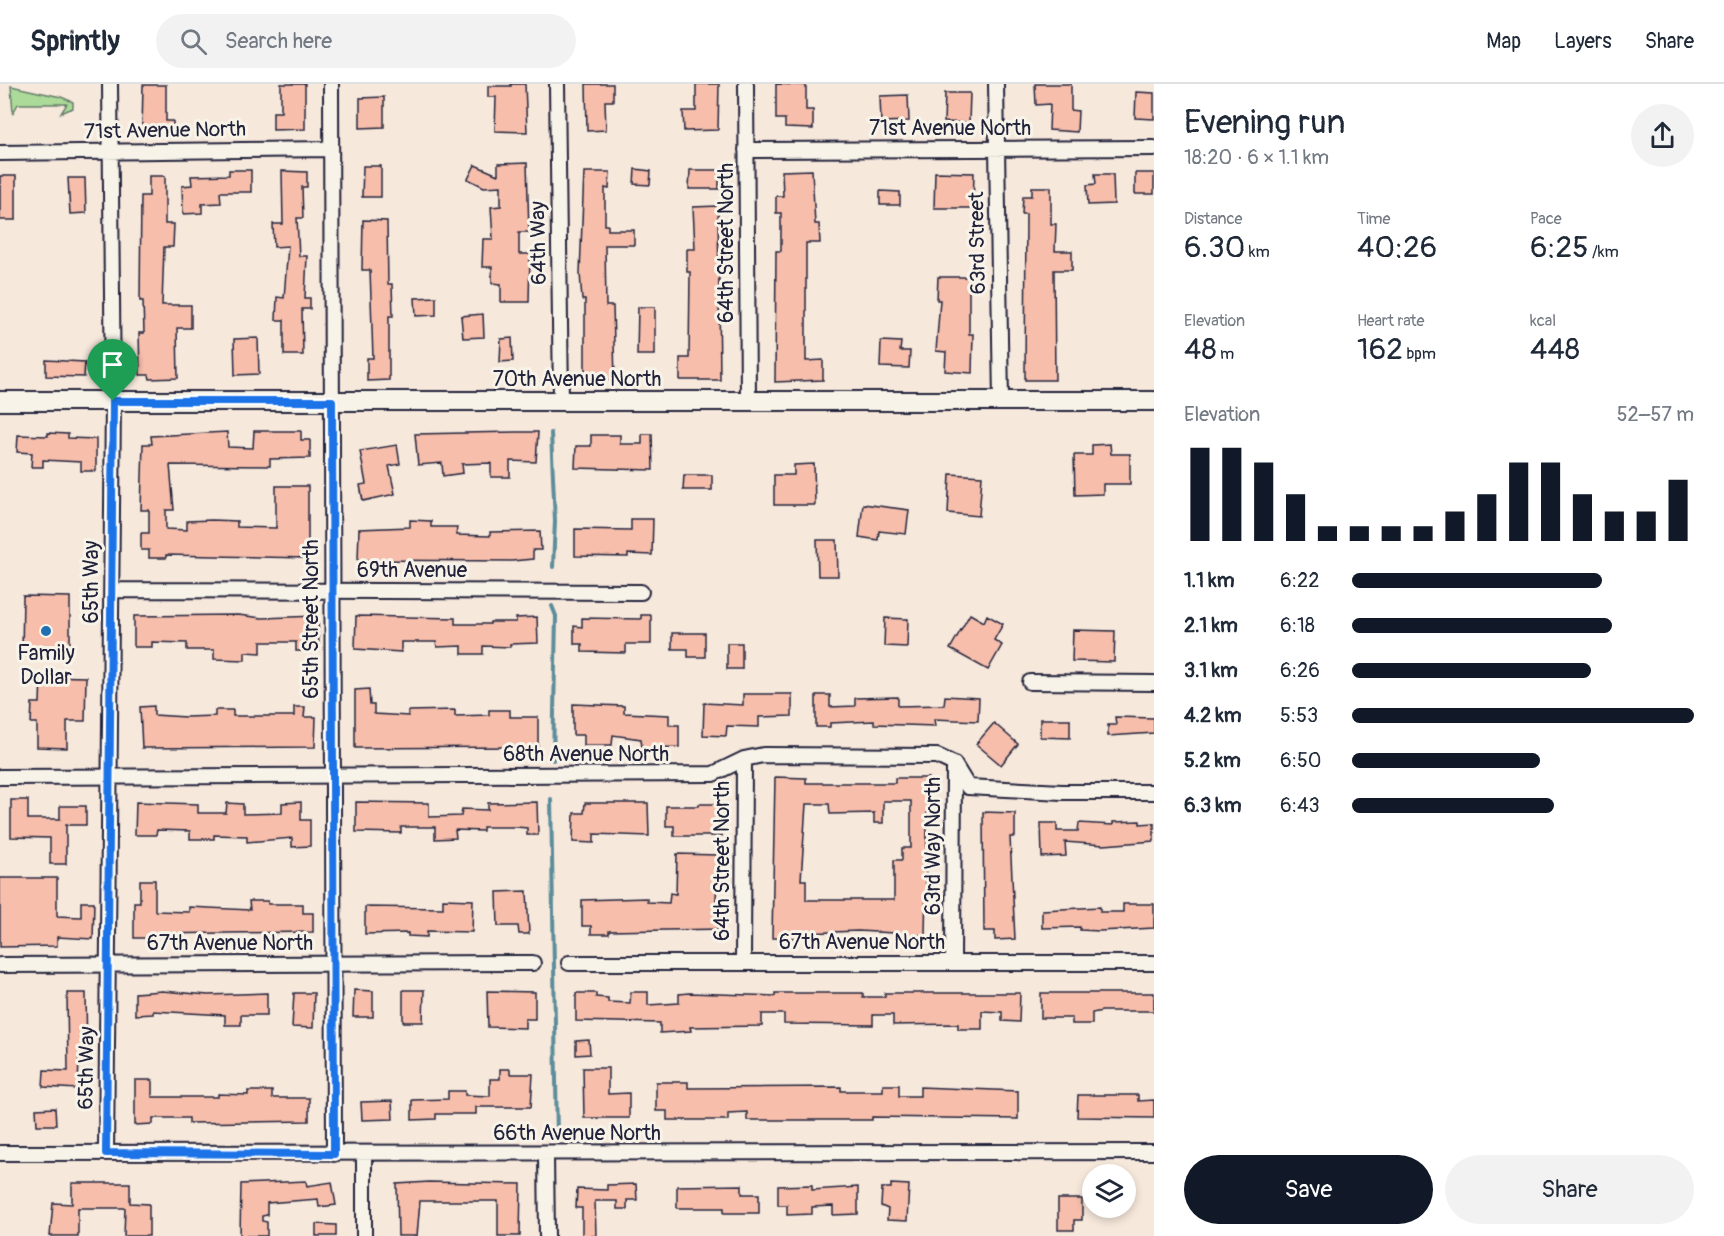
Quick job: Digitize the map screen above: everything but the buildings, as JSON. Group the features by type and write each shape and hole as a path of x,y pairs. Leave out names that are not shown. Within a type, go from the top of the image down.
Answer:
{"street":[{"name":"65th Way","path":"106,1153 113,401 110,84"},
{"name":"65th Street North","path":"331,84 334,1154"},
{"name":"64th Way","path":"557,84 561,401"},
{"name":"64th Street North","path":"746,84 748,401"},
{"name":"63rd Street","path":"996,84 1001,401"},
{"name":"71st Avenue North","path":"746,150 1154,148"},
{"name":"71st Avenue North","path":"0,153 331,149"},
{"name":"70th Avenue North","path":"0,401 1154,401"},
{"name":"69th Avenue","path":"112,590 641,592"},
{"path":"1030,682 1154,683"},
{"name":"68th Avenue North","path":"0,777 713,774 744,759 763,755 937,756 954,765"},
{"name":"64th Street North","path":"743,963 744,759"},
{"path":"954,765 968,787 1062,792 1154,792"},
{"name":"63rd Way North","path":"953,963 954,765"},
{"name":"67th Avenue North","path":"0,965 533,963"},
{"name":"67th Avenue North","path":"570,963 1154,963"},
{"name":"66th Avenue North","path":"0,1153 546,1155 1154,1152"},
{"path":"364,1154 364,1236"},
{"path":"546,1155 547,1236"}],"green space":[{"path":"11,86 61,97 73,102 73,108 61,113 67,104 18,104 13,113"}],"waterway":[{"path":"551,433 555,521 553,567"},
{"path":"552,606 556,616 553,760"},
{"path":"551,799 557,1136"}],"place":[{"name":"Family Dollar","path":"46,631"}],"route":[{"path":"113,401 332,401 334,1154 106,1153 113,401"}]}
